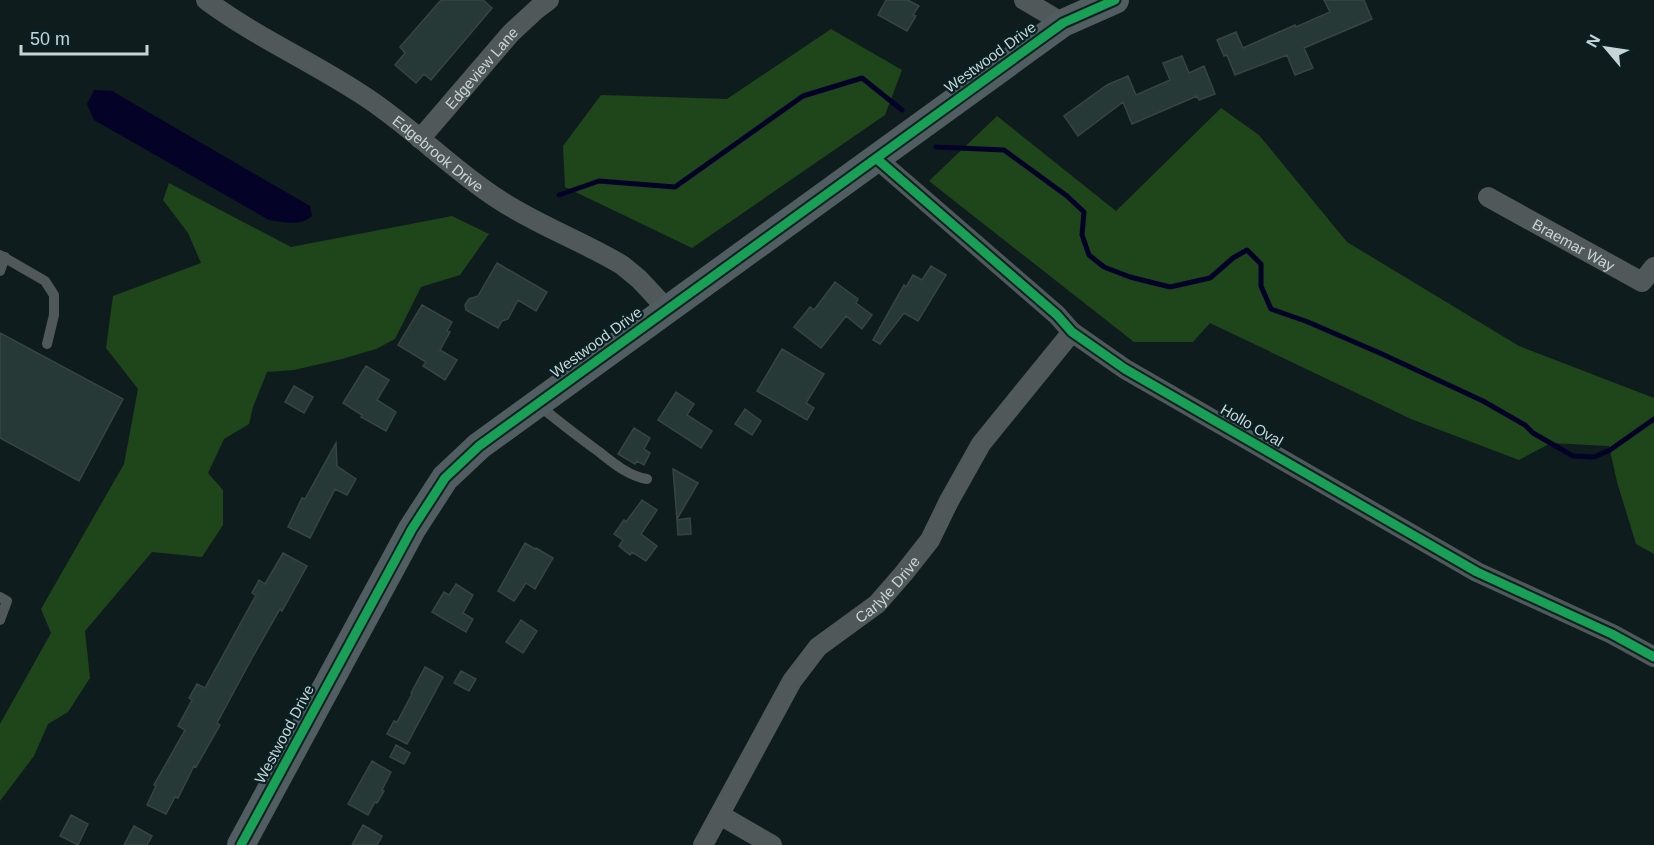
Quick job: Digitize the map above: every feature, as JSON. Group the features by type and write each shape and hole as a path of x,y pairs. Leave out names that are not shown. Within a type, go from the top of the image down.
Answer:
{"street":[{"name":"Edgebrook Drive","path":"206,0 240,23 372,100 500,201 622,265 639,279 667,309"},
{"name":"Edgeview Lane","path":"420,139 511,33 531,13 549,0"},
{"path":"1024,0 1063,22"},
{"name":"Westwood Drive","path":"242,845 412,529 445,478 479,446 1063,22 1115,0"},
{"name":"Hollo Oval","path":"876,159 1057,315 1072,333 1125,369 1477,572 1612,633 1654,657"},
{"name":"Braemar Way","path":"1488,197 1642,282 1654,267"},
{"name":"Carlyle Drive","path":"703,845 792,681 818,647 877,604 904,573 930,540 981,444 1072,333"},
{"path":"720,815 772,845"}],"lane":[{"path":"0,271 2,256 45,281 54,295 54,315 47,344"},
{"path":"537,404 613,462 631,474 647,479"},
{"path":"0,597 7,601 0,620"}],"green space":[{"path":"831,29 902,70 885,115 692,248 565,187 563,146 601,95 727,99"},
{"path":"1221,108 1259,135 1347,242 1519,346 1654,398 1654,554 1636,544 1617,482 1609,446 1551,443 1519,460 1411,419 1210,323 1193,342 1134,342 929,181 997,116 1116,211"},
{"path":"169,183 291,247 452,216 489,234 460,275 421,287 395,339 376,349 342,359 294,370 267,372 249,424 224,439 208,473 223,490 223,525 202,557 152,552 85,631 90,678 68,712 48,724 34,756 0,801 0,724 51,633 41,609 124,464 138,389 106,348 113,296 201,263 188,233 163,200"}],"water":[{"path":"94,90 112,91 310,206 312,216 297,223 269,220 94,120 87,104"}],"building":[{"path":"441,0 483,0 492,8 431,80 424,74 416,83 395,65 405,53 400,47"},
{"path":"886,0 908,0 919,6 907,31 878,15"},
{"path":"1324,0 1364,0 1372,19 1304,48 1313,68 1295,75 1287,55 1235,75 1227,55 1224,56 1217,40 1236,32 1243,48 1330,12"},
{"path":"1182,56 1189,73 1204,66 1215,94 1199,100 1197,96 1132,124 1123,102 1078,136 1064,116 1107,85 1128,76 1136,95 1170,80 1163,63"},
{"path":"497,263 547,292 536,311 518,300 508,319 502,321 498,328 466,310 465,305 469,299 478,296"},
{"path":"931,266 946,275 918,321 904,313 880,344 873,340 904,285 906,287 913,275 922,280"},
{"path":"835,282 858,299 856,303 872,315 862,329 846,316 821,348 794,327 810,307 814,310"},
{"path":"422,305 452,322 447,331 450,332 440,350 457,360 445,380 423,366 426,362 398,345"},
{"path":"0,333 123,399 79,481 0,438"},
{"path":"782,349 824,374 806,403 814,408 807,420 757,391"},
{"path":"366,366 389,380 377,400 396,412 386,431 361,417 362,415 343,403"},
{"path":"294,386 313,397 304,413 285,402"},
{"path":"676,392 694,404 687,415 712,431 701,448 658,420"},
{"path":"745,409 761,421 752,435 735,424"},
{"path":"634,428 650,438 644,449 650,453 644,465 637,461 635,464 618,454"},
{"path":"336,443 337,466 356,479 347,495 335,489 310,538 288,527 302,498 305,499"},
{"path":"673,469 698,483 677,519"},
{"path":"642,500 657,510 641,534 657,546 646,561 632,552 630,555 619,546 623,540 614,534"},
{"path":"690,518 691,534 678,535 677,520"},
{"path":"525,543 553,558 535,589 526,583 514,601 498,591"},
{"path":"283,553 307,566 252,658 217,723 220,725 196,767 194,766 178,798 175,797 166,814 147,805 156,786 154,785 185,730 178,726 192,700 189,698 197,684 205,688 256,595 252,593 259,580 265,584"},
{"path":"456,584 473,595 463,613 473,619 466,632 432,612 444,592 449,595"},
{"path":"521,620 537,631 523,653 506,642"},
{"path":"425,667 443,677 407,744 387,734 394,721 397,722"},
{"path":"461,671 476,679 469,691 454,683"},
{"path":"396,745 410,753 404,764 390,757"},
{"path":"372,761 391,772 382,790 384,791 368,815 348,804"},
{"path":"71,815 88,824 78,845 60,836"},
{"path":"363,825 382,836 377,845 352,845"},
{"path":"134,826 152,836 147,845 124,845"}],"waterway":[{"path":"559,195 599,181 675,187 803,96 862,78 902,110"},
{"path":"936,147 1004,150 1067,196 1084,212 1082,235 1089,255 1104,267 1130,277 1170,287 1210,278 1233,258 1247,250 1261,264 1261,286 1271,309 1308,322 1382,354 1483,401 1573,456 1594,457 1610,450 1654,419"}],"cycle path":[{"path":"241,845 412,529 445,478 479,446 1063,23 1115,0"},
{"path":"877,159 1057,315 1072,332 1125,369 1477,572 1612,634 1654,657"}]}
